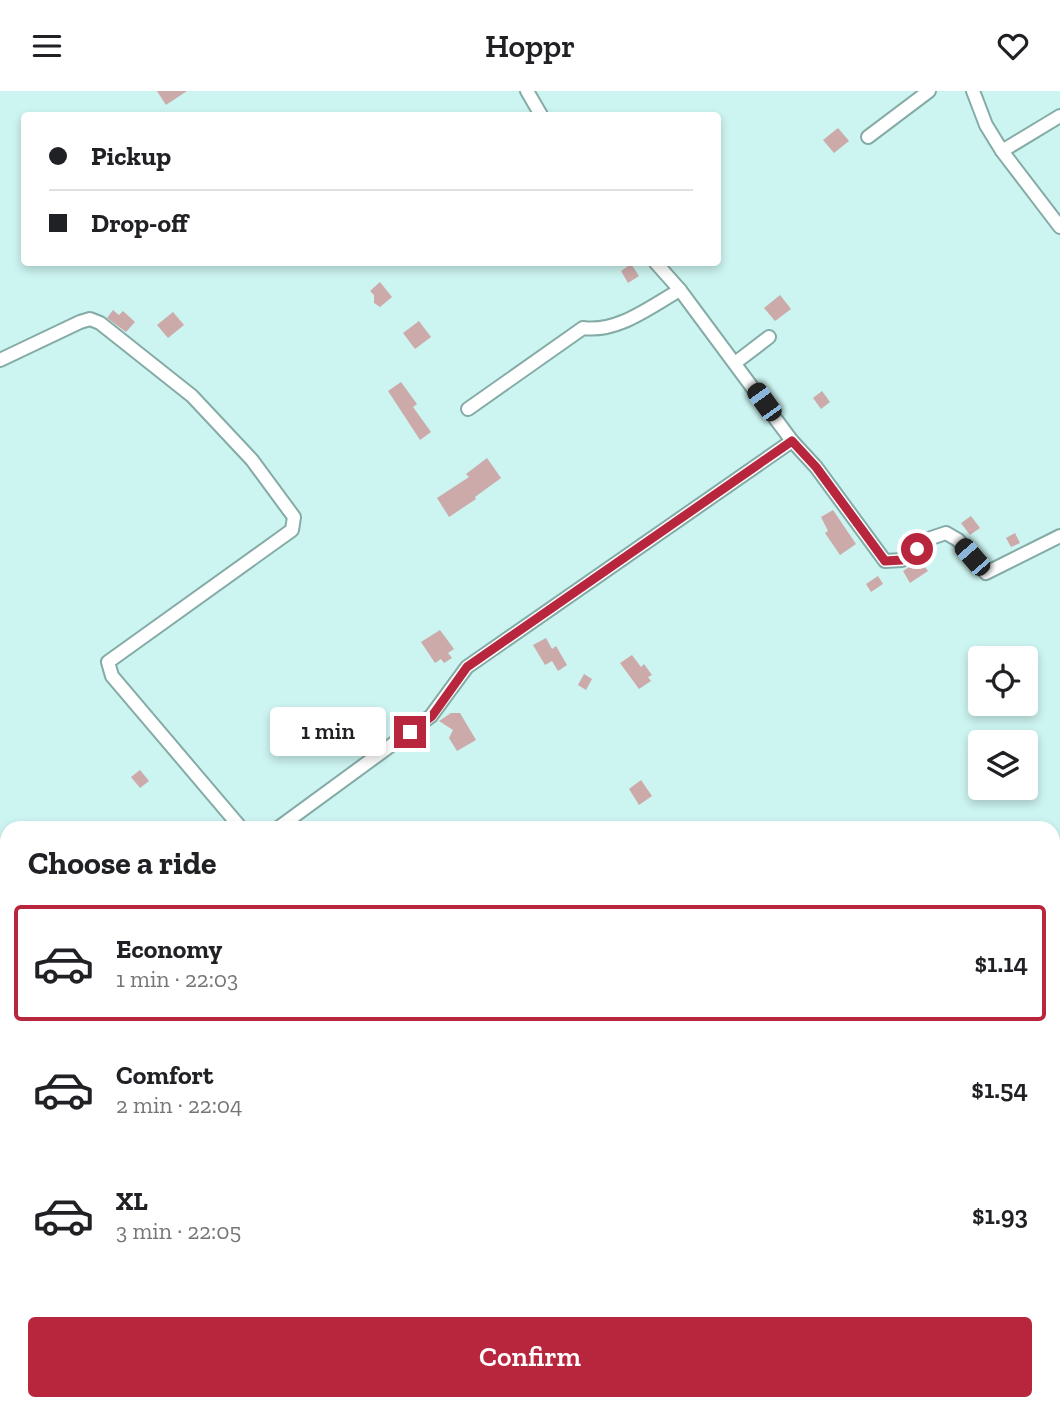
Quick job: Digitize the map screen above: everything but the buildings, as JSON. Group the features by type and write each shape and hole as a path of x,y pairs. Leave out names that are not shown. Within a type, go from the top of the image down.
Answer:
{"street":[{"path":"527,91 539,112"},
{"path":"867,137 929,91"},
{"path":"973,91 986,125 1002,151 1060,227"},
{"path":"1002,151 1060,116"},
{"path":"659,266 680,290 792,441 816,467 885,561 902,560 931,538 946,533 958,540 986,573 1060,536"},
{"path":"467,409 583,328 598,330 626,320 680,290"},
{"path":"0,360 80,322 90,319 100,323 192,396 251,460 294,517 292,530 108,662 112,675 235,821"},
{"path":"735,363 769,338"},
{"path":"288,821 432,716 467,667 792,441"}],"route":[{"path":"410,732 432,716 467,667 792,441 816,467 885,561 902,560 917,549"}]}
